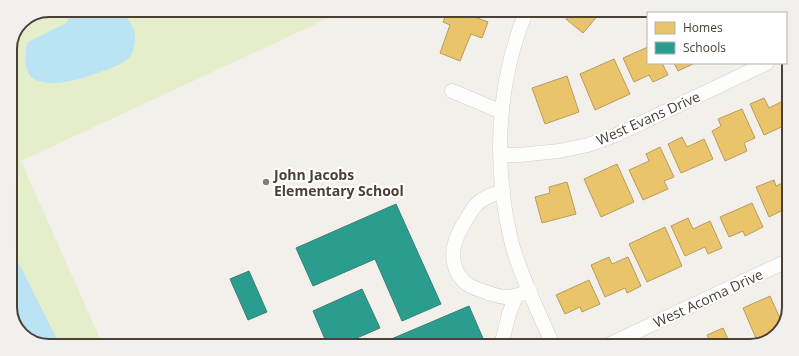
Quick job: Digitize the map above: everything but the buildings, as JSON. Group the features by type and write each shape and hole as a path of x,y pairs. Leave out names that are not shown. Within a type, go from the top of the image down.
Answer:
{"street":[{"path":"524,17 513,51 508,74 502,112 500,155 506,216 513,245 530,291 550,339"},
{"name":"West Evans Drive","path":"500,155 519,155 559,151 588,145 616,135 765,64"},
{"path":"452,91 502,112"},
{"path":"503,191 487,197 476,204 460,228 454,244 453,262 460,277 468,285 500,297 516,296 530,291"},
{"name":"West Acoma Drive","path":"621,339 782,263"},
{"path":"503,339 509,314 516,296"}],"green space":[{"path":"49,17 331,17 21,161 100,339 49,339 37,337 26,330 19,317 17,309 17,47 22,31 31,22 37,19"}],"water":[{"path":"70,17 126,17 133,28 135,37 135,44 132,54 122,63 84,78 59,83 47,83 37,80 29,75 26,65 26,47 28,42 66,23"},
{"path":"17,260 57,339 37,337 26,330 22,325 17,309"}],"place":[{"name":"John Jacobs Elementary School","path":"266,182"}]}
